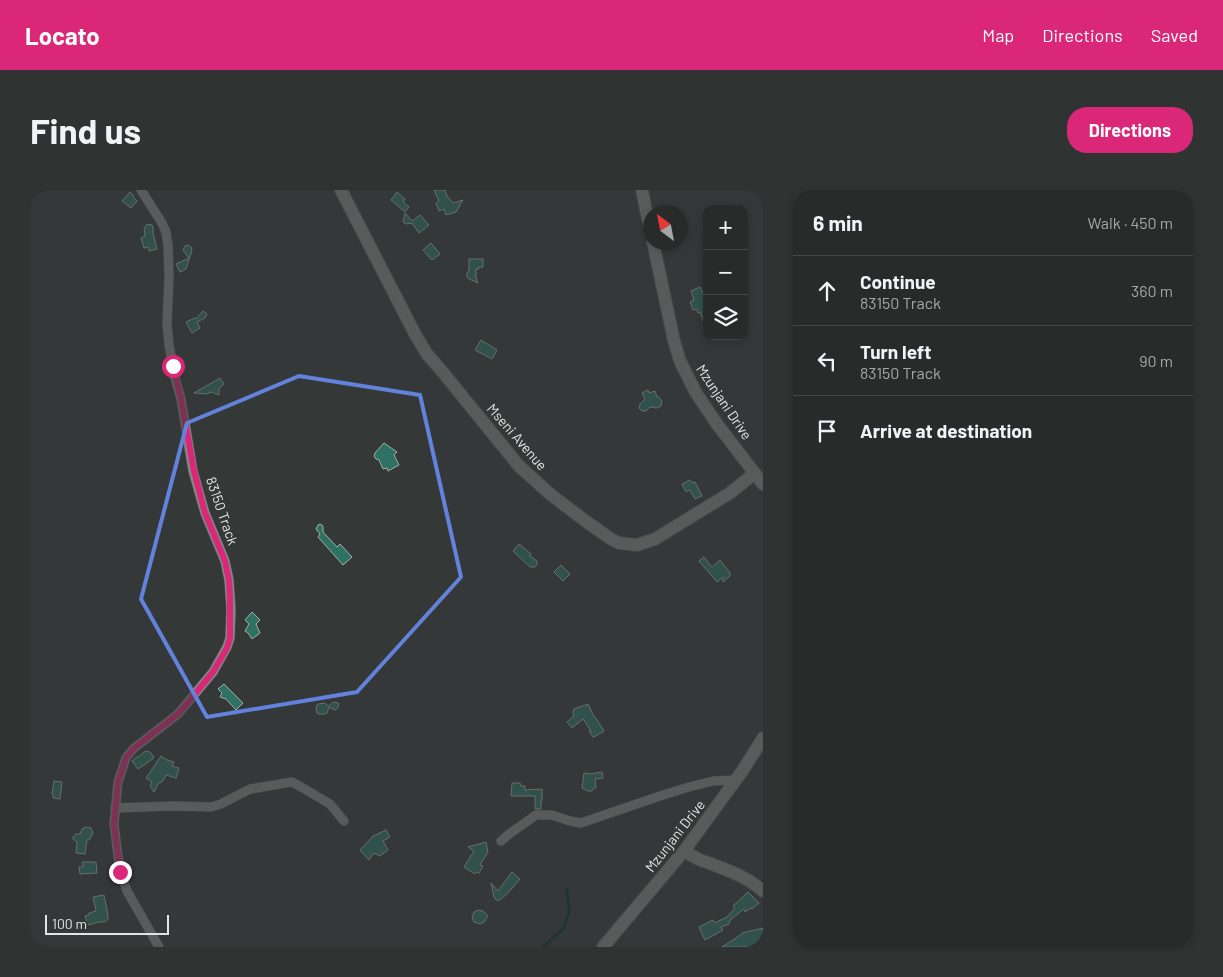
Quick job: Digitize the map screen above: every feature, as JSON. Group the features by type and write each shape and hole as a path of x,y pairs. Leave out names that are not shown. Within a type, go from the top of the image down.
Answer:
{"street":[{"name":"83150 Track","path":"141,190 166,232 169,277 167,324 169,345 194,471 205,513 225,561 230,598 230,638 221,659 207,680 178,714 133,749 126,758 118,782 114,824 122,878 127,891 159,947"},
{"name":"Mseni Avenue","path":"341,190 427,354 519,466 550,494 596,529 619,543 644,544 730,492 761,481"},
{"path":"642,190 645,205"},
{"name":"Mzunjani Drive","path":"655,250 680,361 706,409 761,481"},
{"name":"Mzunjani Drive","path":"603,947 684,851 736,780 763,738"},
{"path":"501,841 508,834 536,816 552,815 570,821 581,822 713,781 736,780"},
{"path":"115,808 211,807 222,804 250,789 292,782 330,804 344,821"},
{"path":"684,851 705,862 750,880 763,891"}],"highlighted area":[{"path":"299,376 420,395 461,577 357,692 207,717 141,599 187,423"}],"building":[{"path":"434,190 445,190 453,203 463,200 456,212 446,215 444,209 439,211 436,203 439,201"},
{"path":"130,192 137,201 131,208 122,201"},
{"path":"397,192 405,199 403,202 409,207 405,212 391,200"},
{"path":"405,213 412,221 420,215 429,225 419,233 412,223 406,224 403,222"},
{"path":"147,224 152,225 157,249 149,251 148,247 144,248 141,238 145,236 144,228"},
{"path":"431,243 440,254 432,260 423,250"},
{"path":"188,245 192,250 186,269 180,272 176,264 189,258 183,250"},
{"path":"469,259 483,259 483,267 476,269 478,283 467,277"},
{"path":"700,287 703,293 703,320 697,309 693,310 690,302 694,300 691,291"},
{"path":"203,311 207,314 205,318 197,322 200,328 192,333 186,322 196,319"},
{"path":"481,340 497,350 492,359 475,350"},
{"path":"220,378 224,384 219,389 219,395 211,392 207,394 194,393"},
{"path":"648,390 649,393 655,391 657,397 662,401 661,406 657,408 650,407 646,411 642,411 639,408 640,404 645,399 642,393"},
{"path":"384,443 397,452 394,455 399,465 388,471 387,468 383,469 379,460 374,456"},
{"path":"690,480 692,483 695,482 702,496 695,499 690,490 686,492 682,484"},
{"path":"320,524 323,526 323,532 337,547 340,544 352,557 343,565 318,537 320,534 316,529"},
{"path":"519,544 537,561 535,567 530,567 513,551"},
{"path":"704,557 712,567 720,560 730,573 730,576 723,582 723,577 717,582 699,561"},
{"path":"561,565 570,574 563,581 554,572"},
{"path":"252,612 260,620 256,624 260,633 252,639 245,631 249,624 245,620"},
{"path":"224,684 243,703 236,710 226,699 220,697 222,693 218,689"},
{"path":"334,702 339,704 335,710 329,707 325,714 317,713 316,707 318,704 325,703 328,706"},
{"path":"588,704 604,731 594,737 583,719 572,728 567,722 574,716 574,709"},
{"path":"148,751 154,758 138,769 132,761"},
{"path":"161,756 174,762 172,766 179,768 176,778 166,775 154,792 150,786 152,782 146,778"},
{"path":"602,772 603,778 595,779 596,788 588,791 582,788 584,773"},
{"path":"54,781 62,782 60,799 53,798"},
{"path":"512,783 520,783 521,786 525,786 525,790 542,789 541,809 535,809 535,796 511,796"},
{"path":"86,827 91,828 93,833 89,840 87,840 85,854 76,853 77,842 73,837 76,834 80,834 82,829"},
{"path":"386,830 390,837 383,841 388,850 380,856 374,853 369,860 360,850 373,836"},
{"path":"486,842 488,852 480,865 483,866 479,873 475,874 464,867 474,851 468,847"},
{"path":"82,862 96,862 97,873 80,874 79,867 83,867"},
{"path":"512,872 520,879 500,900 496,900 491,883 498,891"},
{"path":"748,892 759,903 745,912 744,909 730,920 729,924 721,927 723,930 705,940 699,927 713,920 715,923 727,917 735,908 733,906"},
{"path":"104,895 108,919 105,922 88,925 85,916 96,911 93,897"},
{"path":"478,910 483,911 488,916 480,924 474,922 472,918 474,912"},
{"path":"763,928 763,943 749,947 722,947 742,933"}],"waterway":[{"path":"543,947 563,929 569,912 567,889"}],"route":[{"path":"120,872 114,824 118,782 126,758 133,749 178,714 213,672 227,648 230,638 229,580 225,561 205,513 194,471 173,366"}]}
